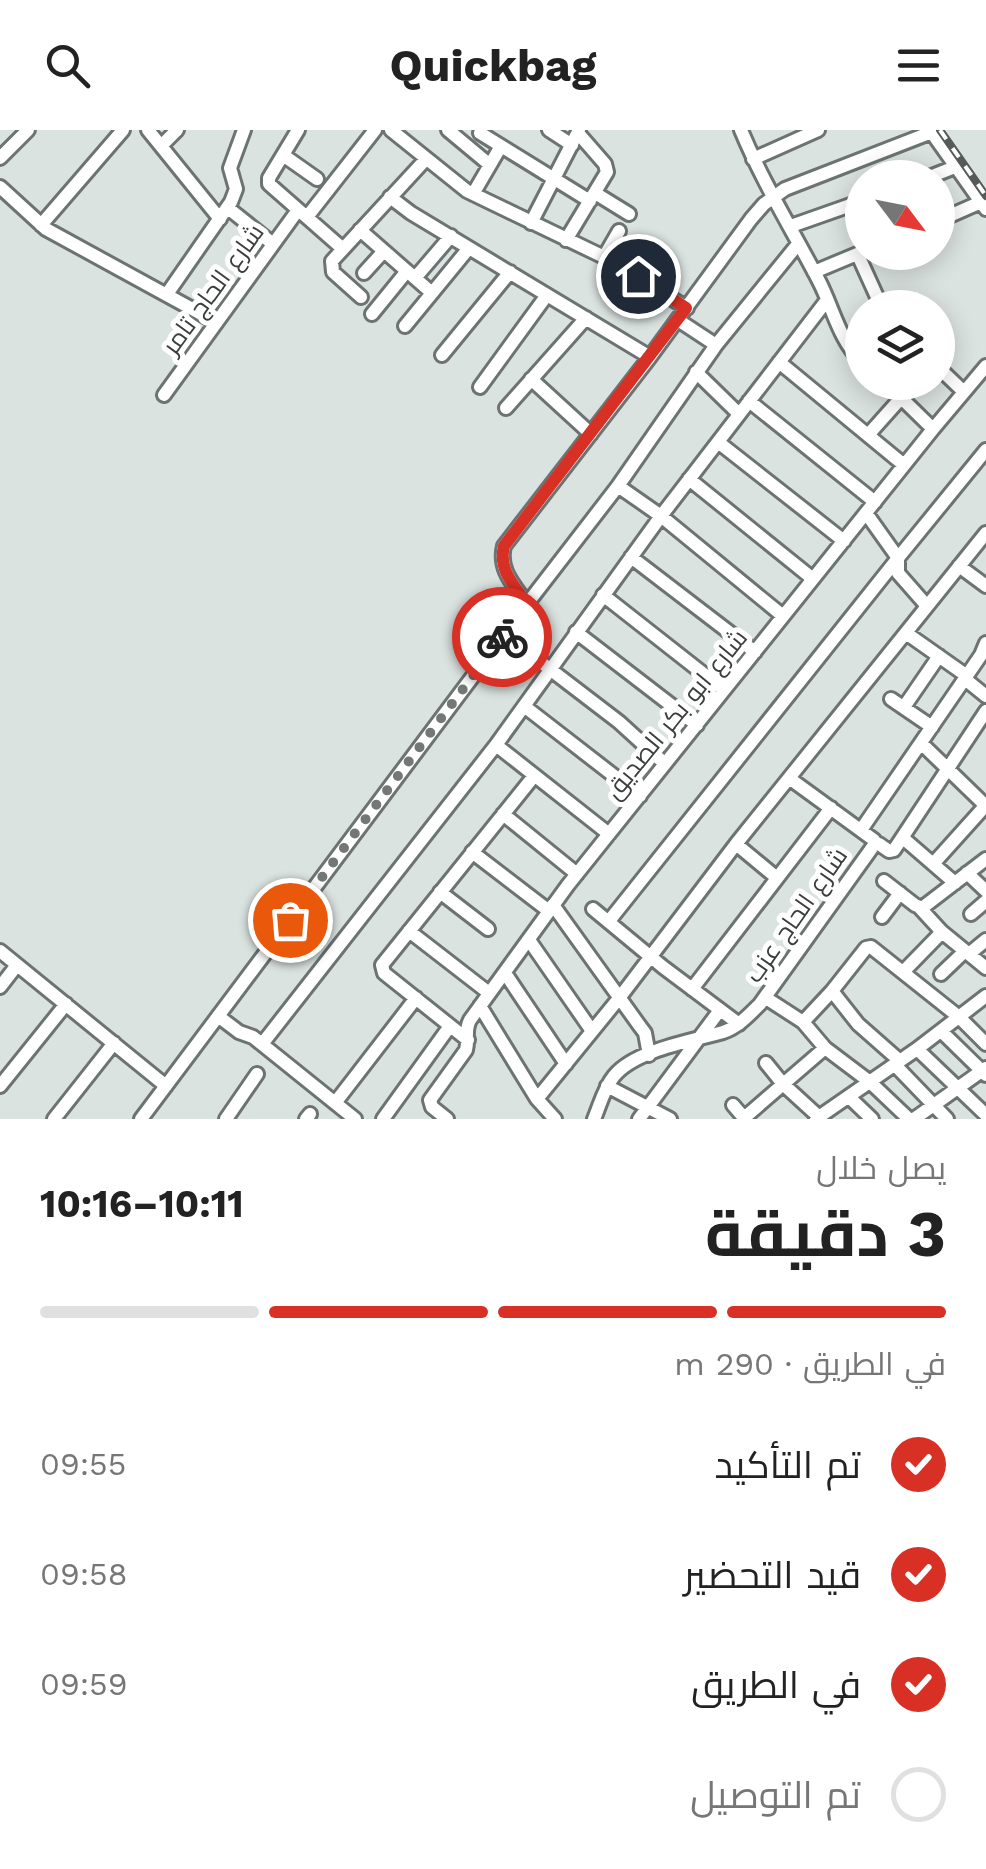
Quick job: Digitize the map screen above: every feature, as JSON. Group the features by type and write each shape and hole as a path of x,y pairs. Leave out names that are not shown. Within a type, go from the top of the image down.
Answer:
{"street":[{"path":"0,158 28,130"},
{"path":"41,225 123,130"},
{"path":"148,130 224,213 273,244"},
{"path":"161,146 177,130"},
{"path":"166,294 224,213 236,189 230,170 244,130"},
{"path":"298,130 268,181 343,249"},
{"name":"شارع الحاج تامر","path":"164,395 273,244 375,130"},
{"path":"391,130 472,194 638,276 716,346"},
{"path":"448,130 490,164"},
{"path":"550,130 576,136 606,168 606,176 566,240"},
{"path":"741,130 845,338"},
{"path":"753,159 818,130"},
{"path":"527,604 503,567 504,546 751,219 772,197 931,131 984,206 955,215"},
{"path":"480,133 554,178 629,214"},
{"path":"531,223 576,136"},
{"path":"472,194 501,146"},
{"path":"283,155 317,179"},
{"path":"361,297 332,270 332,261 426,159"},
{"path":"0,186 41,225 62,239 216,322"},
{"path":"390,197 650,357"},
{"path":"790,226 845,207"},
{"path":"360,230 432,293"},
{"path":"604,258 618,230"},
{"path":"372,314 451,236"},
{"path":"141,1119 618,486 696,372 798,244"},
{"path":"406,326 469,248"},
{"path":"364,273 384,251"},
{"path":"814,272 845,260"},
{"path":"442,355 510,272"},
{"path":"480,387 547,294"},
{"path":"262,1044 496,745 661,516 827,300"},
{"path":"506,408 586,318"},
{"path":"779,362 904,465"},
{"name":"شارع ابو بكر الصديق","path":"447,1119 430,1104 466,1050 466,1027 480,1006 577,874 986,366"},
{"path":"696,372 739,414"},
{"path":"532,379 592,434"},
{"path":"955,383 964,392"},
{"path":"868,435 899,400"},
{"path":"903,400 933,429"},
{"path":"749,401 870,508 898,558 898,573 927,606"},
{"path":"718,442 844,540"},
{"path":"609,921 986,450"},
{"path":"689,479 813,579"},
{"path":"618,486 784,616"},
{"path":"537,1099 986,534"},
{"path":"631,557 755,652"},
{"path":"960,566 986,586"},
{"path":"604,595 724,690"},
{"path":"576,632 697,725"},
{"path":"906,633 986,696"},
{"path":"504,634 619,722 665,764"},
{"path":"861,830 986,643"},
{"path":"904,707 939,656"},
{"path":"891,699 932,727"},
{"path":"524,706 640,796"},
{"path":"955,883 903,838 986,711"},
{"path":"921,742 986,806 933,864"},
{"path":"496,745 609,834"},
{"path":"468,1040 382,969 384,961 534,776"},
{"path":"789,778 876,844"},
{"path":"692,990 830,808"},
{"path":"503,814 577,874"},
{"name":"شارع الحاج عزب","path":"607,1086 625,1065 739,1024 766,998 876,844 892,851 903,838"},
{"path":"736,844 777,878"},
{"path":"472,852 551,908 645,1033 649,1055"},
{"path":"920,908 986,858"},
{"path":"967,873 986,891"},
{"path":"884,881 986,968"},
{"path":"440,892 488,929"},
{"path":"882,917 900,893"},
{"path":"971,914 986,900"},
{"path":"593,908 739,1024"},
{"path":"409,931 489,994"},
{"path":"903,972 942,932"},
{"path":"528,940 592,1031"},
{"path":"941,974 986,940"},
{"path":"802,1022 866,948 873,948 986,1044"},
{"path":"0,951 166,1086"},
{"path":"0,986 17,965"},
{"path":"505,973 566,1064"},
{"path":"832,991 947,1119"},
{"path":"335,1103 416,998"},
{"path":"766,998 802,1022 825,1048 912,1119 985,1071 942,1030"},
{"path":"766,1063 784,1084 824,1117 985,998"},
{"path":"0,1086 66,1004"},
{"path":"480,1006 537,1099 555,1119"},
{"path":"644,1113 720,1010"},
{"path":"218,1016 253,1037 355,1119"},
{"path":"382,1119 450,1026"},
{"path":"54,1119 114,1043"},
{"path":"733,1105 745,1119 825,1048"},
{"path":"917,1050 986,1116"},
{"path":"226,1119 258,1074"},
{"path":"594,1119 607,1086 644,1113 670,1119"},
{"path":"849,1097 872,1119"}],"railway":[{"path":"940,130 986,196"}],"way so far":[{"path":"290,920 502,637"}],"route":[{"path":"502,637 527,604 503,567 504,546 686,308 638,276"}]}
